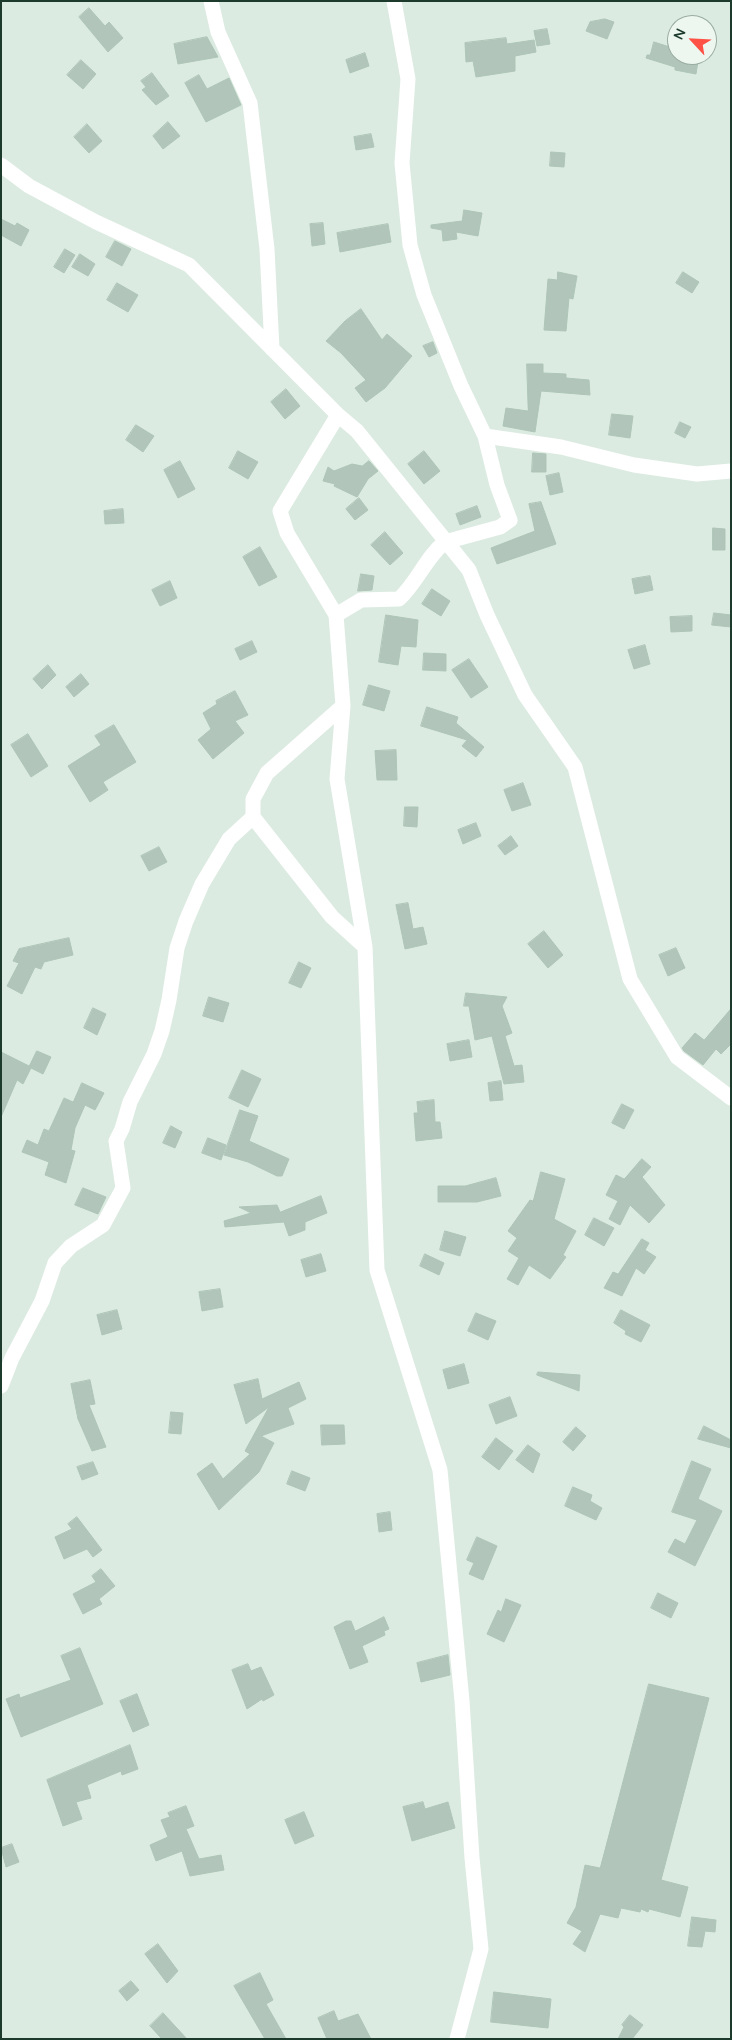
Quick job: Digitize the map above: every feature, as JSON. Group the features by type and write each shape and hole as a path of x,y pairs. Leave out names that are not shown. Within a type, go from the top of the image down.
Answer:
{"street":[{"path":"211,1 218,32 250,103 267,249 272,348"},
{"path":"336,615 361,600 400,600 438,548 445,542 500,527 510,520 497,485 486,436 461,386 424,295 410,245 402,163 408,78 394,1"},
{"path":"1,165 37,190 96,222 189,265 338,415 357,431 468,570 486,615 525,695 575,767 630,979 678,1057 731,1098"},
{"path":"338,415 280,511 287,533 336,615 343,706 337,779 365,947 377,1270 440,1470 462,1701 472,1858 481,1949 457,2039"},
{"path":"486,436 561,447 634,465 696,474 731,471"},
{"path":"343,706 267,773 253,799 253,817 270,841 332,917 365,947"},
{"path":"1,1386 12,1358 42,1301 56,1263 71,1246 103,1225 123,1188 116,1141 122,1129 130,1102 154,1054 162,1031 177,948 186,921 202,884 229,838 253,817"}],"building":[{"path":"89,8 105,26 109,22 123,38 108,52 79,17"},
{"path":"605,19 614,22 607,39 586,31 590,22"},
{"path":"547,29 550,44 537,46 534,31"},
{"path":"207,37 218,57 178,64 174,44"},
{"path":"506,38 507,44 534,40 536,52 515,56 515,71 476,77 473,61 466,62 465,43"},
{"path":"654,42 667,46 667,65 646,58 647,55 650,55"},
{"path":"365,53 369,66 350,73 346,60"},
{"path":"81,60 96,74 83,89 67,75"},
{"path":"669,65 697,65 696,74 675,70 675,67"},
{"path":"152,73 169,96 156,105 142,90 146,87 141,81"},
{"path":"199,75 207,89 229,78 241,105 206,122 185,83"},
{"path":"168,122 180,136 163,149 153,136"},
{"path":"87,124 102,141 89,153 74,137"},
{"path":"371,134 374,147 356,150 354,137"},
{"path":"551,152 565,153 564,167 550,166"},
{"path":"464,210 482,213 478,236 456,232 457,239 443,241 442,230 431,228 431,225 462,221"},
{"path":"1,219 15,226 17,223 29,230 21,246 1,235"},
{"path":"323,223 325,244 312,246 310,224"},
{"path":"388,224 391,242 340,252 337,233"},
{"path":"115,241 131,249 122,266 106,257"},
{"path":"65,249 75,255 64,273 54,267"},
{"path":"80,254 95,264 88,276 72,267"},
{"path":"558,272 577,276 573,299 569,298 566,331 544,330 548,279 557,280"},
{"path":"683,272 699,282 692,293 676,283"},
{"path":"117,283 138,295 128,312 107,300"},
{"path":"361,309 382,340 387,334 412,356 385,388 366,402 355,388 366,380 341,353 326,341 345,321"},
{"path":"433,342 437,353 429,357 423,346"},
{"path":"527,364 543,364 543,373 566,374 566,378 589,380 590,395 541,391 535,432 503,426 506,408 528,411"},
{"path":"286,389 300,406 285,419 271,402"},
{"path":"612,414 633,416 630,438 609,435"},
{"path":"680,422 691,427 685,438 675,433"},
{"path":"136,425 154,436 143,452 126,440"},
{"path":"238,451 258,462 248,479 229,468"},
{"path":"424,451 440,471 424,484 408,464"},
{"path":"533,453 546,454 546,472 532,472"},
{"path":"180,461 195,489 178,498 164,470"},
{"path":"369,461 378,471 368,479 357,497 334,486 335,484 323,481 328,467 334,471 352,464 362,466"},
{"path":"559,473 563,492 550,495 546,476"},
{"path":"359,498 368,510 355,520 346,509"},
{"path":"541,502 556,544 497,564 491,548 535,531 529,504"},
{"path":"477,506 481,517 460,525 456,514"},
{"path":"123,509 124,523 105,524 104,511"},
{"path":"713,528 725,529 725,550 713,550"},
{"path":"385,532 403,553 390,565 371,545"},
{"path":"260,547 277,577 259,586 243,557"},
{"path":"361,574 374,576 372,590 358,591"},
{"path":"650,576 653,590 635,594 632,579"},
{"path":"170,581 177,598 160,606 152,590"},
{"path":"432,589 450,601 441,616 422,604"},
{"path":"714,613 731,615 731,627 712,625"},
{"path":"386,615 418,620 416,647 401,646 398,665 379,662"},
{"path":"692,616 692,631 671,632 670,617"},
{"path":"252,641 257,652 240,660 235,649"},
{"path":"645,645 650,664 634,669 628,650"},
{"path":"424,653 446,654 446,671 423,670"},
{"path":"469,659 488,687 471,698 452,670"},
{"path":"48,665 56,675 42,689 33,679"},
{"path":"81,674 89,684 74,697 66,687"},
{"path":"369,685 390,691 384,711 363,705"},
{"path":"235,691 248,715 235,721 244,733 213,759 198,740 211,729 203,713 217,704 216,701"},
{"path":"427,707 458,717 456,723 484,747 476,757 462,746 467,740 421,726"},
{"path":"114,725 136,762 103,782 108,790 90,802 68,766 101,745 95,736"},
{"path":"28,734 48,766 31,777 11,745"},
{"path":"396,750 397,780 377,780 375,751"},
{"path":"523,783 531,805 512,811 504,790"},
{"path":"405,807 418,807 417,827 404,826"},
{"path":"476,823 481,836 463,844 458,830"},
{"path":"511,836 518,846 505,855 498,846"},
{"path":"159,847 167,862 149,871 141,856"},
{"path":"408,903 413,929 423,927 427,944 405,949 396,905"},
{"path":"544,931 563,955 548,968 528,944"},
{"path":"69,938 73,955 44,962 41,969 35,967 22,994 7,986 19,963 13,961 19,949"},
{"path":"676,948 685,968 668,976 659,955"},
{"path":"299,962 311,968 301,988 289,983"},
{"path":"466,993 507,997 502,1006 512,1033 505,1036 514,1066 522,1065 524,1082 504,1084 492,1036 475,1040 469,1006 464,1006"},
{"path":"209,997 229,1003 223,1022 203,1016"},
{"path":"93,1008 106,1014 97,1035 84,1028"},
{"path":"731,1009 731,1044 721,1054 716,1049 703,1065 684,1051 682,1048 695,1033 704,1040"},
{"path":"469,1040 472,1057 450,1061 447,1044"},
{"path":"37,1051 51,1057 43,1074 31,1068 23,1084 17,1080 1,1117 1,1052 29,1066"},
{"path":"242,1070 261,1079 248,1107 229,1098"},
{"path":"501,1081 503,1100 490,1101 488,1083"},
{"path":"82,1083 104,1093 95,1110 85,1105 75,1128 71,1150 75,1151 66,1183 45,1175 49,1162 22,1152 27,1140 38,1145 44,1129 49,1131 64,1098 73,1102"},
{"path":"434,1100 435,1122 440,1122 442,1138 416,1141 414,1113 418,1113 417,1102"},
{"path":"622,1104 634,1110 624,1129 612,1123"},
{"path":"240,1110 258,1116 249,1141 289,1159 282,1176 277,1176 248,1162 224,1155"},
{"path":"171,1126 182,1132 175,1148 163,1143"},
{"path":"208,1138 226,1145 221,1160 202,1153"},
{"path":"642,1159 651,1167 642,1177 665,1205 649,1223 630,1205 620,1225 609,1219 618,1201 606,1195 616,1175 624,1179"},
{"path":"541,1172 565,1179 554,1219 576,1231 563,1255 566,1257 550,1279 529,1265 518,1285 507,1279 519,1258 508,1251 517,1238 508,1231 530,1200 533,1201"},
{"path":"496,1178 501,1196 477,1202 438,1202 438,1186 465,1186"},
{"path":"83,1188 106,1197 98,1214 75,1205"},
{"path":"321,1196 327,1213 305,1222 305,1230 289,1236 284,1222 225,1227 224,1221 251,1213 239,1207 277,1205 280,1212"},
{"path":"594,1218 614,1228 604,1246 585,1235"},
{"path":"445,1231 466,1237 460,1256 440,1250"},
{"path":"642,1239 649,1243 645,1250 656,1257 644,1274 636,1268 622,1296 604,1288 613,1272 618,1274"},
{"path":"321,1254 326,1271 306,1277 301,1260"},
{"path":"425,1254 444,1263 439,1275 420,1266"},
{"path":"220,1289 223,1307 202,1311 199,1292"},
{"path":"117,1310 122,1329 102,1335 97,1315"},
{"path":"621,1310 650,1325 641,1342 625,1334 626,1331 614,1323"},
{"path":"476,1313 496,1321 488,1340 468,1331"},
{"path":"464,1364 469,1383 448,1389 443,1370"},
{"path":"538,1372 580,1375 579,1391 537,1375"},
{"path":"258,1379 262,1399 299,1382 306,1399 288,1408 294,1424 261,1436 274,1443 259,1472 219,1510 197,1474 212,1463 223,1479 250,1454 245,1451 269,1407 246,1424 234,1385"},
{"path":"90,1380 95,1404 89,1405 106,1447 92,1451 78,1419 71,1384"},
{"path":"510,1397 517,1416 496,1424 489,1405"},
{"path":"171,1412 183,1413 181,1434 169,1433"},
{"path":"321,1425 344,1425 345,1444 322,1445"},
{"path":"704,1426 731,1440 731,1448 698,1439"},
{"path":"576,1427 586,1436 573,1451 563,1442"},
{"path":"496,1438 513,1451 499,1470 482,1457"},
{"path":"528,1445 540,1454 533,1473 516,1460"},
{"path":"692,1461 711,1469 698,1499 722,1511 695,1566 668,1552 675,1539 685,1544 697,1520 672,1512"},
{"path":"93,1462 98,1474 82,1480 77,1467"},
{"path":"292,1471 310,1478 305,1491 287,1484"},
{"path":"573,1487 592,1495 590,1501 602,1508 596,1520 565,1506"},
{"path":"390,1512 392,1530 379,1532 377,1514"},
{"path":"77,1517 102,1550 93,1557 87,1549 64,1559 55,1537 72,1529 68,1524"},
{"path":"477,1537 497,1546 483,1580 469,1574 474,1563 467,1560"},
{"path":"101,1569 115,1586 99,1599 102,1604 83,1614 73,1594 96,1582 92,1576"},
{"path":"658,1593 678,1603 671,1618 651,1608"},
{"path":"506,1599 521,1605 504,1642 487,1634 498,1610 501,1612"},
{"path":"384,1617 389,1629 384,1631 385,1635 362,1646 368,1662 350,1669 334,1627 346,1621 351,1621 355,1631"},
{"path":"80,1648 103,1704 21,1737 6,1699 19,1694 20,1698 71,1680 61,1656"},
{"path":"448,1655 450,1675 421,1682 417,1663"},
{"path":"248,1664 251,1671 261,1667 274,1695 263,1701 262,1699 247,1709 232,1670"},
{"path":"649,1684 709,1698 661,1880 688,1887 680,1917 649,1909 648,1912 641,1909 640,1912 621,1908 618,1918 600,1914 585,1952 573,1944 582,1931 567,1923 576,1907 585,1865 600,1868"},
{"path":"137,1694 149,1725 133,1732 120,1701"},
{"path":"130,1745 138,1769 122,1775 121,1771 87,1785 91,1798 76,1802 82,1819 63,1826 47,1780"},
{"path":"423,1802 425,1809 448,1802 455,1828 412,1841 403,1807"},
{"path":"186,1806 194,1826 186,1829 199,1859 221,1855 224,1870 190,1876 182,1851 156,1861 150,1845 168,1837 161,1820 170,1817 168,1813"},
{"path":"304,1812 314,1836 295,1844 285,1820"},
{"path":"12,1844 19,1862 6,1867 1,1848"},
{"path":"692,1917 716,1920 715,1932 705,1931 702,1947 688,1946"},
{"path":"158,1944 178,1971 167,1983 145,1954"},
{"path":"260,1973 273,2000 266,2004 286,2039 265,2039 234,1986"},
{"path":"131,1981 139,1990 127,2001 119,1991"},
{"path":"494,1992 551,1999 548,2028 491,2022"},
{"path":"334,2011 338,2021 358,2014 371,2039 327,2039 318,2018"},
{"path":"163,2013 187,2039 162,2039 150,2026"},
{"path":"630,2015 643,2025 632,2039 618,2039 624,2027 622,2025"}]}
